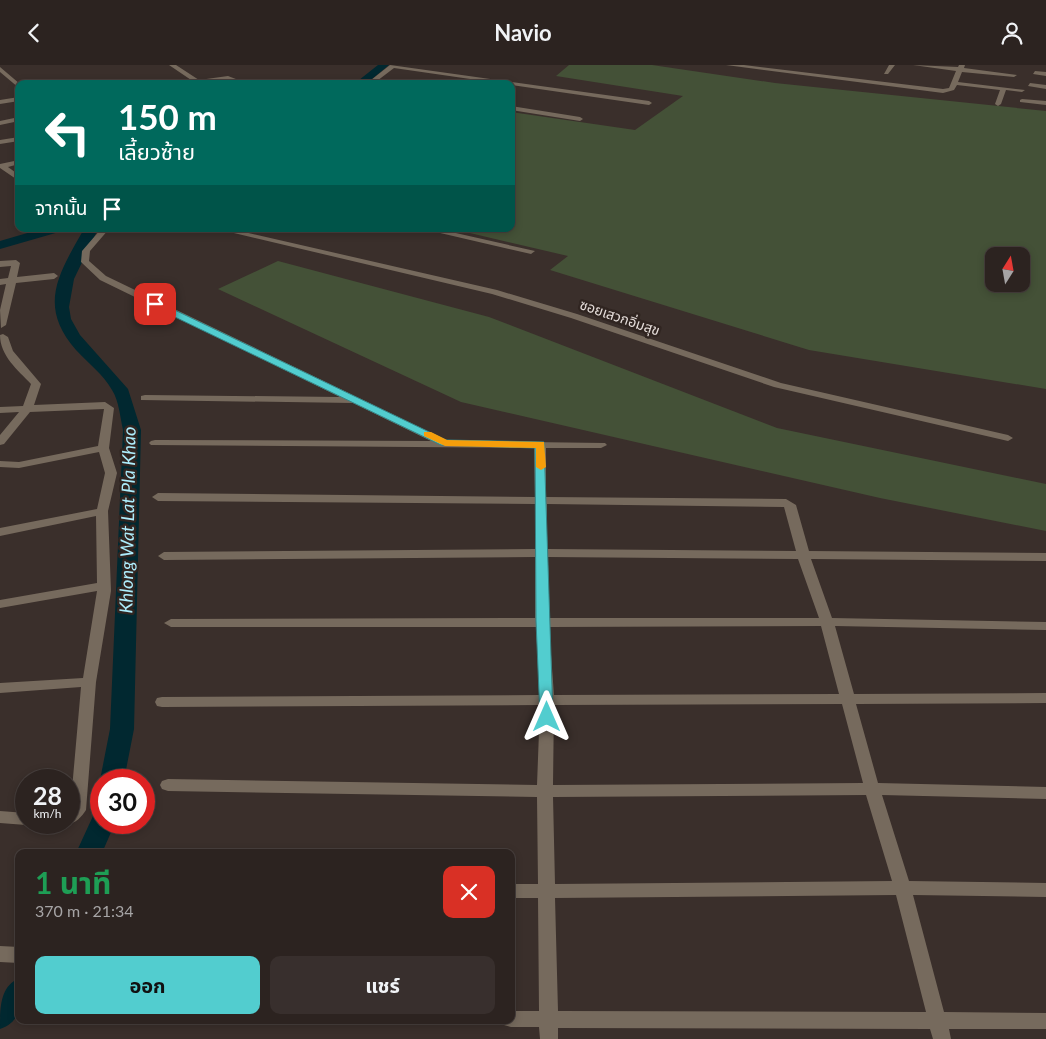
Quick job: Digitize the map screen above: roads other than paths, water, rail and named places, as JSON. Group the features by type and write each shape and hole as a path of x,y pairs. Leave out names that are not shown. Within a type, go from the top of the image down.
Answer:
{"street":[{"path":"172,65 195,80"},
{"path":"729,65 939,91 950,90 960,68"},
{"path":"886,73 892,65"},
{"path":"916,65 1014,75"},
{"path":"375,80 394,66 490,80"},
{"path":"0,69 15,83"},
{"path":"1035,73 1046,74"},
{"path":"213,80 228,78 234,80"},
{"path":"0,81 10,79"},
{"path":"954,83 1022,91"},
{"path":"515,84 649,103"},
{"path":"1030,85 1046,87"},
{"path":"998,104 1003,89"},
{"path":"0,102 15,100"},
{"path":"1022,101 1046,103"},
{"path":"515,109 580,119"},
{"path":"0,123 15,120"},
{"path":"0,143 15,140"},
{"path":"1,166 15,163"},
{"path":"1,166 15,176"},
{"path":"102,232 86,251 85,262 103,278 445,443"},
{"name":"ซอยเสวกอิ่มสุข","path":"234,232 494,293 574,316 778,385 1008,437"},
{"path":"441,232 531,251"},
{"path":"0,263 16,263 1,325"},
{"path":"0,282 54,276"},
{"path":"0,442 27,409 34,397 36,384 4,352 3,337"},
{"path":"145,398 357,400"},
{"path":"0,410 107,406 103,448 111,473 102,511 102,586 104,591 89,682 80,787"},
{"path":"155,443 601,445"},
{"path":"540,445 542,621 547,699 545,791 548,891 548,1039"},
{"path":"0,465 19,465 103,448"},
{"path":"158,497 542,499 788,503 803,554 827,622 872,789 902,888 942,1039"},
{"path":"0,533 102,511"},
{"path":"164,556 542,553 1046,557"},
{"path":"0,604 102,586"},
{"path":"171,623 542,621 1046,625"},
{"path":"0,688 89,682"},
{"path":"162,702 547,699 1046,699"},
{"path":"168,785 545,791 872,789 1046,793"},
{"path":"0,817 15,818"},
{"path":"515,891 902,888 1046,890"},
{"path":"0,954 15,955"},
{"path":"515,1019 1046,1021"}],"waterway":[{"name":"Khlong Wat Lat Pla Khao","path":"364,80 384,65"},
{"path":"0,245 44,232"},
{"name":"Khlong Wat Lat Pla Khao","path":"89,232 66,279 61,307 63,319 75,339 120,389 132,430 122,729 114,769"},
{"name":"Khlong Wat Lat Pla Khao","path":"91,849 97,834"},
{"name":"Khlong Wat Lat Pla Khao","path":"0,1016 15,996"}]}
